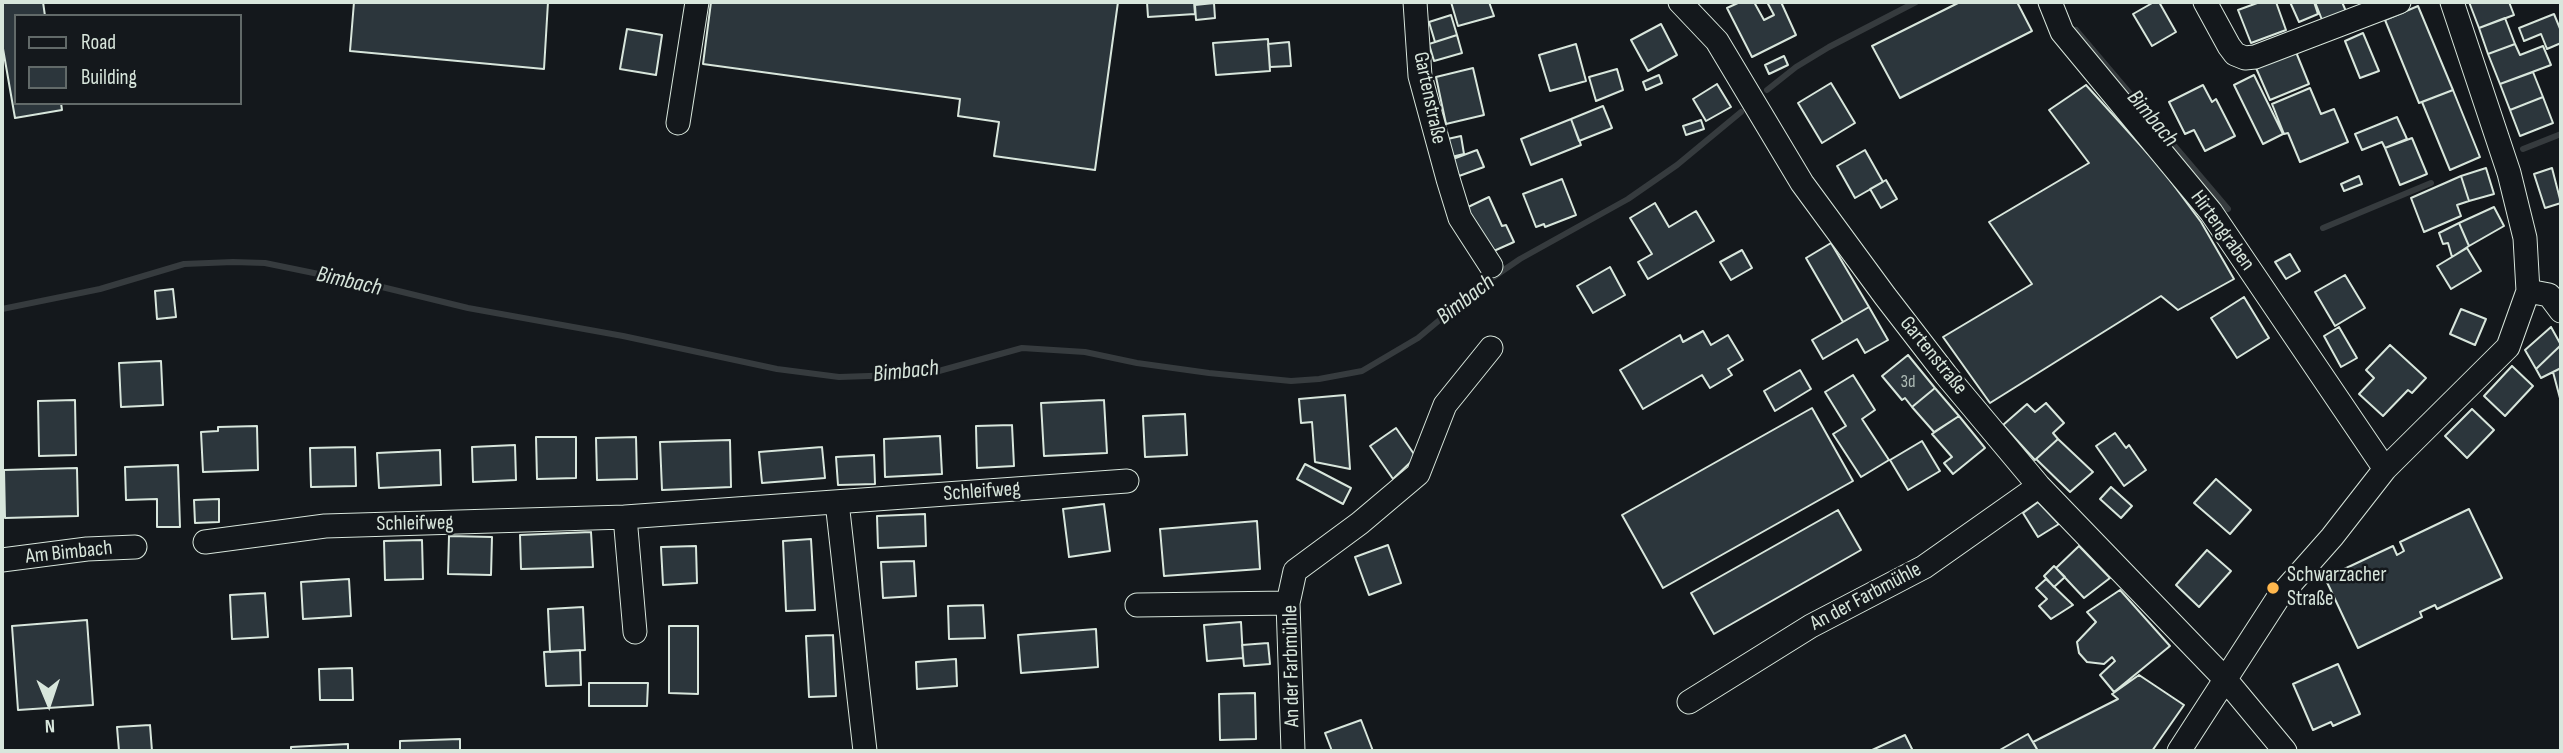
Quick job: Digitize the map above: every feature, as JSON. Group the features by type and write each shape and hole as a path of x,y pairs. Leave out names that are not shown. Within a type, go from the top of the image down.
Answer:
{"street":[{"path":"678,123 697,2"},
{"name":"Gartenstraße","path":"1415,2 1420,76 1448,179 1460,218 1491,266"},
{"name":"Gartenstraße","path":"1680,2 1717,41 1802,183 1946,375 2039,486 2226,680 2285,751"},
{"name":"Hirtengraben","path":"2050,2 2063,32 2211,212 2385,469"},
{"path":"2205,2 2229,46 2235,54 2245,58 2255,57 2399,2"},
{"path":"2179,751 2278,598 2332,537 2385,469 2508,347 2528,291 2525,238 2509,173 2452,2"},
{"path":"2528,291 2549,295 2561,311"},
{"name":"An der Farbmühle","path":"1293,751 1288,603 1295,570 1360,523 1418,474 1445,405 1491,348"},
{"name":"Schleifweg","path":"205,542 325,526 625,517 1127,481"},
{"name":"An der Farbmühle","path":"1689,702 1811,626 1924,567 2039,486"},
{"path":"837,502 865,751"},
{"path":"625,517 635,632"},
{"name":"Am Bimbach","path":"2,561 87,549 135,547"},
{"path":"1137,604 1288,603"}],"building":[{"path":"2,2 43,2 45,14 14,14 14,105 61,105 62,110 15,118 2,43"},
{"path":"354,2 548,2 544,69 350,51"},
{"path":"711,2 1118,2 1095,170 994,156 999,122 958,116 960,99 703,64"},
{"path":"1147,2 1194,2 1195,14 1148,17"},
{"path":"1451,2 1489,2 1494,16 1458,26"},
{"path":"1740,2 1754,2 1764,20 1774,15 1767,2 1781,2 1796,35 1752,57 1727,8"},
{"path":"1960,2 2017,2 2032,31 1900,98 1872,46"},
{"path":"2159,2 2176,32 2152,46 2133,14"},
{"path":"2260,2 2276,2 2286,30 2251,43 2238,10"},
{"path":"2290,2 2314,2 2318,14 2299,22"},
{"path":"2315,2 2342,2 2348,16 2324,25"},
{"path":"2469,2 2509,2 2514,15 2479,28"},
{"path":"1214,3 1215,18 1196,20 1195,5"},
{"path":"2418,6 2453,90 2419,103 2385,20"},
{"path":"2554,14 2561,31 2561,43 2547,49 2541,34 2524,41 2519,28"},
{"path":"1451,15 1457,35 1435,42 1429,22"},
{"path":"2505,18 2515,44 2488,54 2479,28"},
{"path":"1661,24 1677,55 1648,71 1631,40"},
{"path":"627,29 662,35 656,75 620,69"},
{"path":"2363,33 2379,71 2360,78 2345,41"},
{"path":"1457,35 1462,53 1434,61 1429,44"},
{"path":"1268,39 1270,71 1216,75 1213,43"},
{"path":"1289,42 1291,66 1270,67 1268,44"},
{"path":"1576,44 1586,81 1550,91 1539,55"},
{"path":"2515,44 2520,55 2543,46 2551,65 2500,84 2488,54"},
{"path":"2296,52 2309,84 2270,100 2256,68"},
{"path":"1784,56 1788,65 1769,74 1765,65"},
{"path":"1473,68 1484,115 1446,124 1436,77"},
{"path":"1617,69 1623,90 1596,101 1589,77"},
{"path":"2533,72 2543,97 2510,110 2500,84"},
{"path":"1659,75 1662,83 1646,90 1643,82"},
{"path":"2254,75 2283,134 2263,144 2234,85"},
{"path":"1831,83 1855,123 1822,143 1798,103"},
{"path":"1717,84 1731,107 1706,121 1693,99"},
{"path":"2086,85 2161,168 2201,222 2234,279 2178,310 2161,296 1990,403 1943,337 2032,284 1989,222 2089,163 2049,110"},
{"path":"2203,85 2212,102 2216,99 2235,136 2205,151 2194,130 2185,134 2169,102"},
{"path":"2310,88 2321,114 2334,109 2348,142 2300,162 2288,133 2284,134 2272,104"},
{"path":"2453,90 2480,157 2450,170 2422,102"},
{"path":"2543,97 2553,123 2520,136 2510,110"},
{"path":"1603,106 1612,128 1579,141 1571,119"},
{"path":"2397,117 2407,139 2385,148 2382,142 2362,150 2355,134"},
{"path":"1571,119 1581,145 1531,165 1521,139"},
{"path":"1701,120 1704,129 1686,135 1683,126"},
{"path":"1461,136 1464,154 1447,158 1443,140"},
{"path":"2412,138 2427,174 2400,185 2385,148"},
{"path":"1477,150 1484,167 1459,176 1453,159"},
{"path":"1865,150 1883,182 1855,198 1837,166"},
{"path":"2486,168 2494,194 2469,201 2461,176"},
{"path":"2552,168 2561,203 2545,208 2534,174"},
{"path":"2359,176 2362,184 2344,191 2341,184"},
{"path":"2461,176 2469,201 2457,205 2461,216 2424,232 2411,198"},
{"path":"1562,179 1576,215 1545,227 1544,224 1536,227 1523,194"},
{"path":"1886,180 1897,199 1881,208 1870,189"},
{"path":"1489,197 1502,226 1506,225 1514,242 1487,254 1466,208"},
{"path":"1655,203 1669,227 1696,211 1714,241 1648,279 1638,262 1652,254 1630,218"},
{"path":"2494,207 2504,226 2469,246 2459,223"},
{"path":"2459,223 2469,246 2452,257 2448,243 2443,244 2439,233"},
{"path":"1831,243 1869,307 1843,322 1806,258"},
{"path":"2467,248 2481,271 2451,289 2437,266"},
{"path":"1742,250 1752,268 1731,280 1720,262"},
{"path":"2290,254 2300,271 2286,279 2275,262"},
{"path":"1610,267 1625,295 1593,313 1577,286"},
{"path":"2345,275 2365,308 2335,326 2315,292"},
{"path":"173,289 176,317 157,319 155,291"},
{"path":"2244,297 2269,338 2237,358 2211,318"},
{"path":"1869,307 1888,340 1865,353 1857,339 1823,359 1812,340"},
{"path":"2461,309 2486,319 2475,345 2450,334"},
{"path":"2339,327 2357,358 2341,367 2324,336"},
{"path":"2551,327 2561,345 2536,369 2525,350"},
{"path":"1703,331 1711,345 1728,335 1743,360 1728,369 1732,375 1710,388 1702,375 1643,409 1620,370 1680,335 1683,342"},
{"path":"2390,345 2426,378 2412,393 2408,390 2383,416 2359,394 2374,378 2366,370"},
{"path":"2561,345 2561,368 2541,378 2536,369"},
{"path":"1908,355 1935,388 1912,407 1905,398 1902,400 1882,376"},
{"path":"161,361 163,405 121,407 119,363"},
{"path":"2512,366 2533,386 2505,416 2484,396"},
{"path":"2561,368 2561,402 2553,372"},
{"path":"1800,370 1811,389 1775,411 1764,391"},
{"path":"1853,375 1875,410 1862,419 1889,460 1861,477 1833,434 1846,426 1825,392"},
{"path":"1935,388 1959,416 1934,432 1912,407"},
{"path":"1345,395 1350,469 1315,462 1312,422 1301,423 1299,399"},
{"path":"75,400 76,455 39,456 38,401"},
{"path":"1104,400 1107,453 1044,456 1041,403"},
{"path":"2046,403 2064,423 2053,433 2058,439 2035,460 2003,425 2027,404 2035,412"},
{"path":"1812,408 1853,481 1663,588 1622,515"},
{"path":"2472,409 2494,430 2467,458 2445,436"},
{"path":"1185,414 1187,455 1145,457 1143,416"},
{"path":"1959,416 1985,448 1953,474 1944,463 1952,457 1932,434"},
{"path":"1012,425 1014,466 977,468 976,426"},
{"path":"257,426 258,470 203,472 201,432 218,431 218,427"},
{"path":"1396,428 1416,457 1393,479 1370,446"},
{"path":"2115,433 2126,448 2129,445 2146,470 2124,486 2096,446"},
{"path":"940,436 942,474 885,477 884,439"},
{"path":"536,437 576,437 576,478 537,479"},
{"path":"636,437 637,479 597,480 596,438"},
{"path":"2058,439 2093,472 2070,492 2036,459"},
{"path":"730,440 731,487 662,490 660,442"},
{"path":"1922,441 1940,471 1908,490 1890,460"},
{"path":"515,445 516,480 473,482 472,447"},
{"path":"355,447 356,486 311,487 310,448"},
{"path":"822,447 825,478 762,483 759,452"},
{"path":"440,450 441,485 379,488 377,453"},
{"path":"874,455 875,484 838,485 836,457"},
{"path":"1305,464 1351,488 1343,504 1297,479"},
{"path":"178,465 180,527 157,527 157,499 126,500 125,467"},
{"path":"77,468 78,516 5,518 4,470"},
{"path":"2216,479 2251,510 2230,534 2194,503"},
{"path":"2111,487 2132,506 2121,518 2100,499"},
{"path":"219,499 219,522 195,523 194,500"},
{"path":"2038,502 2059,524 2038,537 2023,513"},
{"path":"1104,504 1110,551 1069,557 1063,509"},
{"path":"2469,509 2502,578 2437,609 2435,605 2420,612 2422,617 2358,648 2325,578 2393,546 2397,555 2404,551 2400,542"},
{"path":"1838,510 1861,550 1714,634 1691,593"},
{"path":"925,514 926,546 878,548 877,516"},
{"path":"1257,521 1260,569 1164,576 1160,529"},
{"path":"591,532 593,567 521,569 520,535"},
{"path":"449,536 492,537 491,575 448,574"},
{"path":"811,539 815,610 786,611 783,541"},
{"path":"422,540 423,579 385,580 384,541"},
{"path":"1388,545 1401,583 1369,595 1355,557"},
{"path":"696,546 697,583 663,585 661,547"},
{"path":"2079,546 2110,578 2084,598 2056,568"},
{"path":"2207,550 2231,571 2199,607 2176,585"},
{"path":"914,561 916,596 883,598 881,562"},
{"path":"2054,566 2065,577 2054,587 2044,576"},
{"path":"349,579 351,616 303,619 301,582"},
{"path":"2046,579 2073,605 2051,619 2039,606 2047,599 2036,588"},
{"path":"2120,590 2170,646 2114,692 2100,675 2115,661 2112,657 2104,664 2087,662 2079,653 2077,642 2096,622 2087,612"},
{"path":"265,593 268,637 232,639 230,595"},
{"path":"983,605 985,638 949,639 948,606"},
{"path":"583,607 585,650 550,652 548,609"},
{"path":"87,620 93,705 18,710 12,626"},
{"path":"1241,622 1243,658 1207,661 1204,625"},
{"path":"669,626 698,626 698,694 669,693"},
{"path":"1096,629 1098,667 1021,673 1018,635"},
{"path":"833,635 836,696 809,697 806,636"},
{"path":"1268,643 1270,664 1244,666 1242,645"},
{"path":"580,650 581,685 546,686 544,652"},
{"path":"956,659 957,686 917,689 916,662"},
{"path":"2338,664 2360,714 2333,726 2331,722 2313,730 2293,684"},
{"path":"352,668 353,700 320,700 319,669"},
{"path":"2139,675 2184,705 2152,751 2038,751 2033,742 2118,699 2112,694"},
{"path":"589,683 648,683 647,706 589,706"},
{"path":"1255,693 1256,739 1220,740 1219,694"},
{"path":"1361,720 1373,751 1332,751 1325,733"},
{"path":"150,725 152,751 119,751 117,727"},
{"path":"2028,734 2038,751 1998,751"},
{"path":"1905,735 1913,751 1870,751"},
{"path":"460,739 460,751 400,751 400,741"},
{"path":"348,744 348,751 291,751 291,747"}],"waterway":[{"name":"Bimbach","path":"1767,90 1796,67 1829,47 1916,2"},
{"name":"Bimbach","path":"2076,30 2228,209"},
{"name":"Bimbach","path":"2,309 100,289 184,264 265,263 468,308 623,336 777,369 839,377 928,374 1022,348 1085,352 1137,363 1209,373 1291,381 1319,379 1362,371 1418,338 1479,287 1520,259 1628,199 1677,165 1741,112"},
{"name":"Bimbach","path":"2523,149 2561,134"},
{"name":"Bimbach","path":"2323,228 2431,183"}],"place":[{"name":"Schwarzacher Straße","path":"2273,588"}]}
